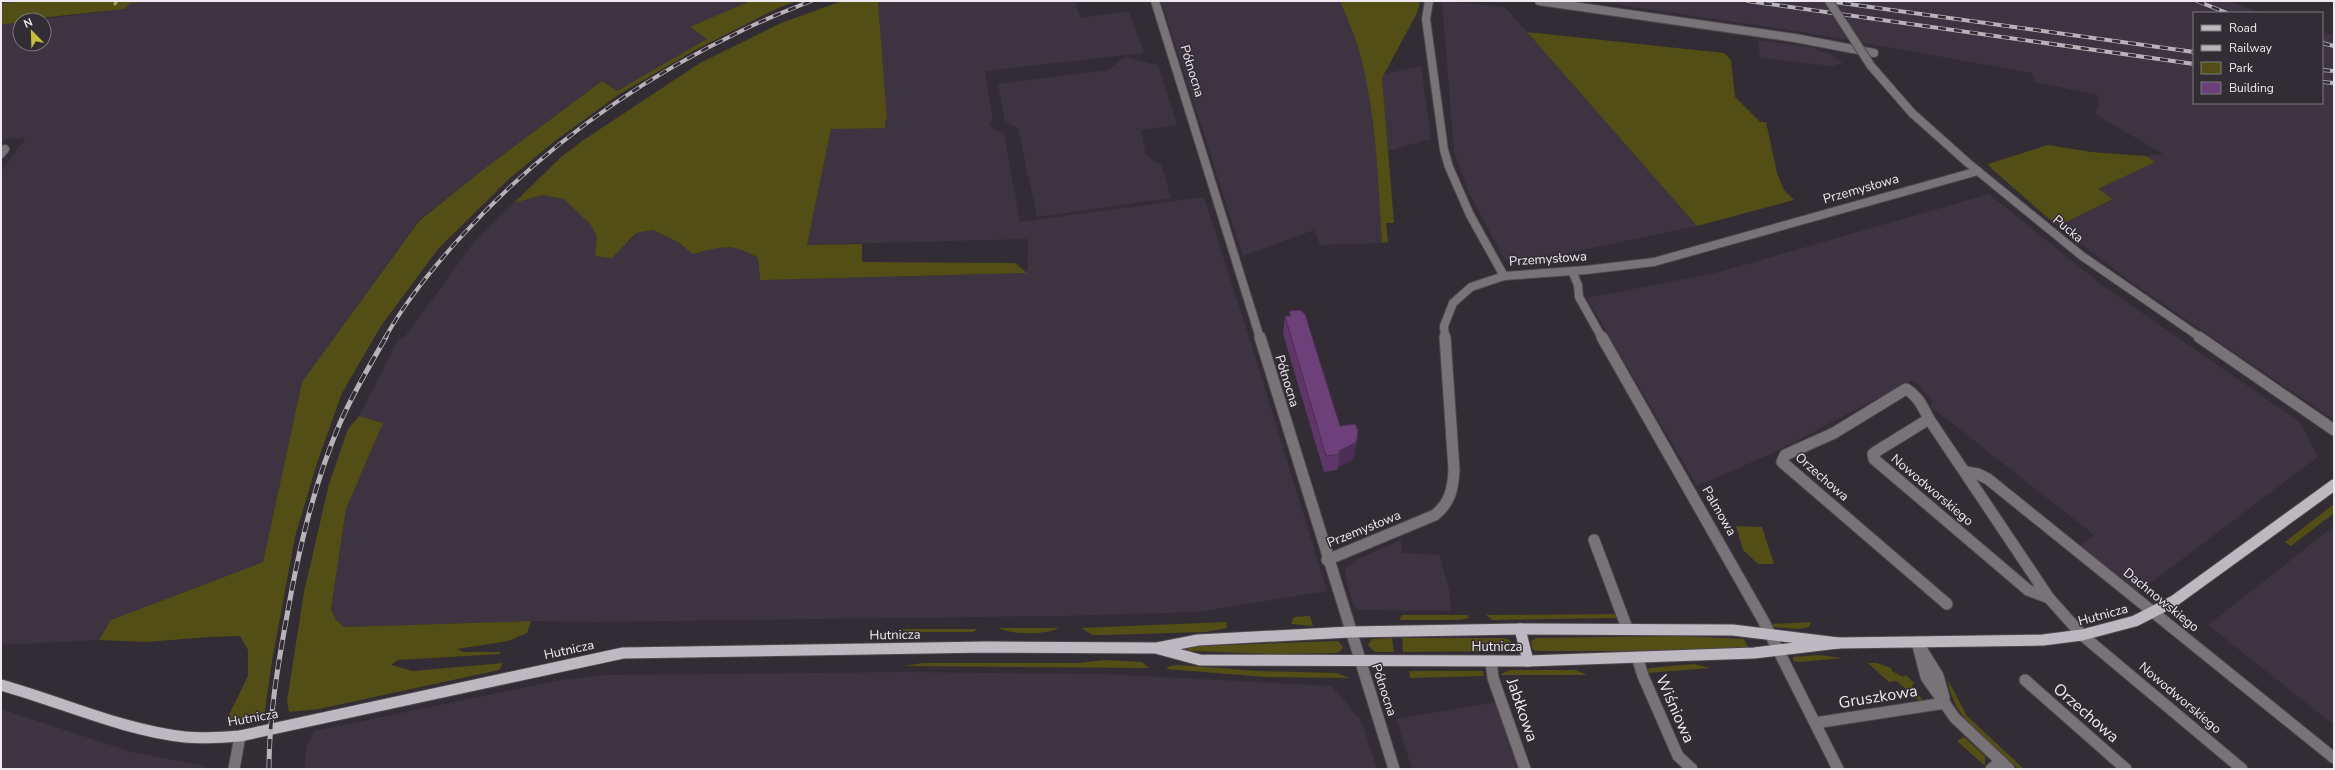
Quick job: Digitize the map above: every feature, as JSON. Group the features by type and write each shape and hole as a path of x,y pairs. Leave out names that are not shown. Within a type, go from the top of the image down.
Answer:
{"main road":[{"name":"Hutnicza","path":"1,685 120,721 179,736 205,738 240,736 623,653 987,647 1157,648 1198,640 1350,632 1627,628 1733,630 1838,642 2042,640 2082,636 2114,628 2154,613 2218,571 2334,485"},
{"path":"1520,629 1528,660"},
{"name":"Hutnicza","path":"1157,648 1200,660 1491,661 1637,657 1778,650 1838,642"}],"street":[{"name":"Północna","path":"1155,1 1327,560 1394,769"},
{"path":"1429,1 1426,19 1444,150 1448,168 1462,200 1504,276"},
{"path":"1539,1 1795,38 1874,53"},
{"name":"Pucka","path":"1829,1 1882,81 1912,113 1978,171 2092,264 2334,430"},
{"name":"Przemysłowa","path":"1327,560 1435,515 1448,504 1453,486 1454,470 1444,334 1445,321 1453,303 1462,294 1481,283 1504,276 1654,262 1978,171"},
{"name":"Palmowa","path":"1572,270 1578,285 1579,297 1778,650 1838,769"},
{"name":"Orzechowa","path":"1929,419 1920,399 1906,389 1834,433 1785,455 1782,462 1947,604"},
{"name":"Nowodworskiego","path":"2050,598 2028,590 1874,459 1872,454 1929,419 2050,598 2082,636 2242,769"},
{"name":"Dachnowskiego","path":"1966,472 1978,474 1988,479 2334,758"},
{"path":"1594,540 1627,628"},
{"path":"1917,642 1926,677 1969,733 2005,765"},
{"name":"Wiśniowa","path":"1637,657 1643,676 1678,756 1692,769"},
{"name":"Jabłkowa","path":"1491,661 1494,678 1525,769"},
{"name":"Orzechowa","path":"2025,680 2126,769"},
{"name":"Gruszkowa","path":"1815,723 1945,703"},
{"path":"234,769 240,736"},
{"path":"1991,769 2005,765"}],"shaded area":[{"path":"157,1 750,1 691,27 708,39 617,91 602,81 480,172 419,220 302,382 263,562 111,620 99,640 1,645 1,171 26,138 6,139 1,145 1,25 12,23 12,52 52,52 52,18 125,9 130,3"},
{"path":"1077,1 1076,3 1080,18 1129,11 1144,53 985,71 993,119 989,126 1004,134 1020,222 1204,197 1255,356 1327,591 1199,612 1059,616 592,622 531,621 344,627 336,620 331,609 346,509 383,423 359,416 398,339 404,338 474,242 514,203 542,195 564,199 591,225 597,237 595,256 629,242 636,233 653,230 678,242 693,253 722,247 740,248 758,258 760,280 1027,273 1028,239 807,245 831,129 887,119 878,2"},
{"path":"1161,1 1340,1 1358,46 1369,92 1379,179 1382,243 1320,245 1314,230 1243,256"},
{"path":"1442,1 1505,7 1697,226 1554,256 1505,260 1469,193 1454,152"},
{"path":"1591,1 2229,1 2259,12 2193,12 2193,104 2323,104 2323,32 2334,35 2334,420 2131,282 2055,224 2113,200 2098,189 2154,161 2146,156 2163,154 2095,114 2099,105 2097,95 2035,82 2032,73 1808,33"},
{"path":"1758,40 1817,48 1816,50 1831,54 1843,63 1832,66 1760,58"},
{"path":"1125,57 1152,64 1158,64 1177,125 1141,130 1146,155 1162,166 1171,198 1037,217 1018,128 1005,122 998,84 1108,70"},
{"path":"1421,66 1431,139 1388,151 1382,78 1384,74"},
{"path":"1989,194 2102,285 2300,422 2318,457 2136,594 2078,547 2094,535 1930,406 1933,402 1917,383 1911,381 1769,455 1697,486 1587,298 1719,272"},
{"path":"2334,526 2334,725 2208,625"},
{"path":"1401,540 1402,553 1440,555 1450,594 1451,611 1358,610 1354,607 1345,575 1346,568 1358,559"},
{"path":"904,672 1103,674 1332,686 1362,722 1377,769 304,769 307,744 314,731 561,680 605,675"},
{"path":"1496,702 1520,769 1412,769 1396,719"},
{"path":"1,709 132,752 205,766 205,769 1,769"}],"green space":[{"path":"30,1 156,1 130,3 125,9 52,17 52,12 12,12 12,23 1,25 1,3"},
{"path":"750,1 797,1 778,8 695,50 618,95 555,141 511,177 438,249 381,326 342,393 317,463 295,537 272,661 264,717 226,721 248,676 248,650 240,636 145,642 99,640 111,620 263,562 302,382 419,221 480,172 602,81 617,91 707,39 690,27"},
{"path":"842,1 883,1 878,2 887,119 885,121 885,128 831,129 807,245 862,244 862,262 1015,263 1027,273 760,280 758,258 749,253 726,247 693,254 678,242 653,230 636,233 612,258 595,256 597,237 591,225 564,199 542,195 514,203 560,158 582,141 700,63 781,23"},
{"path":"1340,1 1420,1 1417,13 1382,78 1394,223 1386,223 1388,242 1382,243 1375,144 1369,95 1358,47"},
{"path":"1527,32 1724,53 1731,60 1735,97 1760,122 1766,122 1777,173 1784,190 1794,200 1697,226"},
{"path":"2048,145 2091,152 2146,156 2155,162 2098,189 2113,199 2066,222 2063,220 2055,224 1988,164"},
{"path":"359,416 383,423 346,509 331,609 336,620 344,627 531,621 527,633 508,641 457,649 464,652 500,652 500,654 398,660 391,665 413,671 503,663 499,670 319,709 289,712 287,701 304,592 329,484 348,429"},
{"path":"2334,504 2334,513 2291,546 2285,542"},
{"path":"1736,526 1762,527 1774,564 1758,564 1743,550"},
{"path":"1617,614 1618,618 1492,620 1486,615"},
{"path":"1402,615 1468,615 1469,618 1459,620 1399,620"},
{"path":"1310,616 1313,626 1291,624 1294,617"},
{"path":"1226,622 1227,628 1205,632 1093,635 1081,628"},
{"path":"1811,622 1809,627 1799,629 1774,627 1771,624"},
{"path":"999,628 1059,628 1046,632 1020,633"},
{"path":"901,629 978,629 973,632 909,632"},
{"path":"1680,636 1744,639 1748,647 1674,651 1535,651 1532,648 1531,641 1536,638"},
{"path":"1392,638 1394,652 1375,652 1368,645 1372,639"},
{"path":"1402,638 1504,638 1510,640 1512,646 1508,651 1403,652"},
{"path":"1338,641 1343,647 1340,652 1335,653 1275,654 1168,650 1169,647"},
{"path":"1818,655 1843,658 1800,662 1793,661 1793,657"},
{"path":"1105,660 1142,662 1149,668 905,666 922,663 1078,663"},
{"path":"1868,663 1877,663 1891,668 1892,671 1903,677 1906,675 1914,683 1912,686 1915,693 1919,695 1923,701 1918,700 1897,681 1889,682"},
{"path":"1694,664 1710,668 1647,673 1649,668"},
{"path":"1179,665 1257,671 1336,673 1350,678 1266,677 1166,669 1170,666"},
{"path":"1509,670 1576,670 1587,675 1500,675"},
{"path":"1409,671 1483,671 1484,676 1410,678"},
{"path":"1948,680 1967,716 2024,769 2018,769 1985,741 1965,719 1951,694"},
{"path":"1964,737 1985,756 1985,766 1957,741"}],"building":[{"path":"1300,310 1305,314 1340,426 1355,424 1358,430 1357,440 1355,443 1339,451 1340,454 1326,456 1285,316 1291,316 1289,311"}],"railway":[{"path":"385,338 419,286 459,239 489,207 554,148 589,122 662,73 748,28 811,1"},
{"path":"1748,1 2193,64"},
{"path":"1827,1 2193,52"},
{"path":"2197,1 2224,12"},
{"path":"2323,43 2334,46"},
{"path":"2323,70 2334,71"},
{"path":"2323,82 2334,83"},
{"path":"269,769 270,732 277,676 291,596 307,520 330,447 340,423 356,390 386,337"}]}
